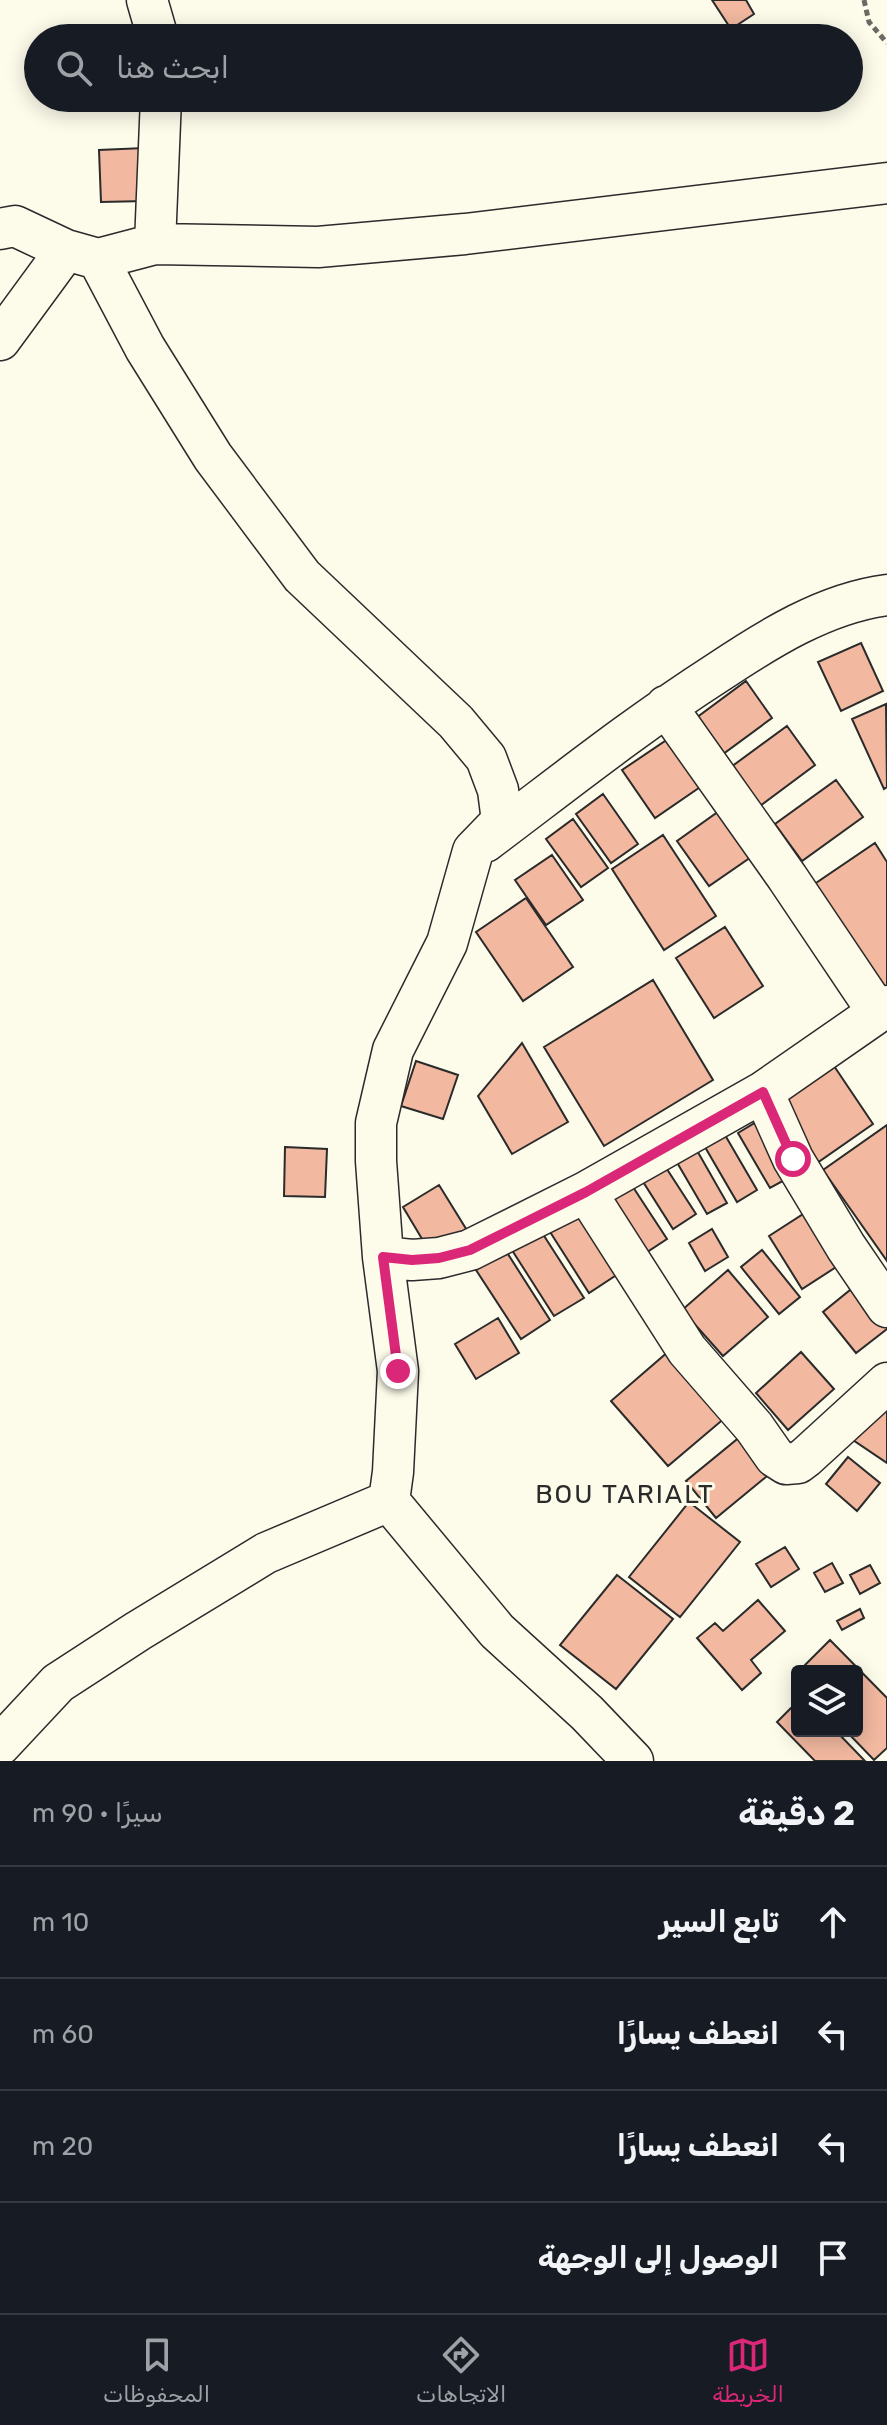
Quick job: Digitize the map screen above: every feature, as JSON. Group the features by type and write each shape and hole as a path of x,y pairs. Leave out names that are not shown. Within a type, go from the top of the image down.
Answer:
{"street":[{"path":"147,0 154,24"},
{"path":"155,244 160,112"},
{"path":"0,229 15,226 82,255 155,244 318,247 465,234 887,183"},
{"path":"0,340 82,255"},
{"path":"82,255 213,457 302,576 456,722 486,758 498,790 502,821 473,851 447,943 393,1050 376,1123 383,1257 398,1371 389,1501 497,1631 587,1713 633,1761"},
{"path":"473,851 666,706 756,647 823,613 869,597 887,595"},
{"path":"383,1257 412,1260 439,1258 470,1250 586,1192 763,1092 882,1008 666,706"},
{"path":"763,1092 793,1159 846,1247 887,1307"},
{"path":"586,1192 687,1350 754,1427 775,1457 786,1464 798,1463 806,1457 887,1383"},
{"path":"0,1745 58,1683 151,1623 266,1553 389,1501"}],"path":[{"path":"864,0 869,22 887,43"}],"building":[{"path":"712,0 746,0 754,14 739,24 728,24"},
{"path":"144,148 146,201 101,202 99,150"},
{"path":"861,643 883,691 841,711 818,662"},
{"path":"746,681 772,718 719,757 692,721"},
{"path":"886,704 887,787 884,789 852,719"},
{"path":"787,726 815,765 760,806 731,767"},
{"path":"674,735 706,783 655,818 622,770"},
{"path":"836,780 863,817 802,861 775,824"},
{"path":"603,794 638,844 611,863 576,814"},
{"path":"722,809 754,855 709,886 677,841"},
{"path":"573,819 608,868 581,887 546,839"},
{"path":"663,835 716,916 664,950 612,869"},
{"path":"875,843 887,862 887,995 813,885"},
{"path":"552,855 583,900 546,925 515,880"},
{"path":"526,898 573,967 523,1001 476,932"},
{"path":"725,927 763,986 714,1018 676,958"},
{"path":"653,980 713,1080 604,1146 544,1047"},
{"path":"522,1043 568,1122 512,1154 478,1096"},
{"path":"830,1060 873,1124 817,1163 773,1099"},
{"path":"416,1061 458,1075 443,1119 401,1106"},
{"path":"758,1121 790,1177 770,1188 738,1133"},
{"path":"887,1125 887,1261 823,1170"},
{"path":"725,1135 757,1190 737,1202 705,1147"},
{"path":"285,1147 327,1149 325,1197 284,1196"},
{"path":"695,1147 727,1203 707,1214 675,1159"},
{"path":"663,1163 696,1214 673,1229 640,1177"},
{"path":"631,1184 667,1239 641,1256 605,1201"},
{"path":"439,1185 468,1232 431,1254 403,1207"},
{"path":"574,1205 618,1274 589,1293 545,1224"},
{"path":"811,1209 844,1262 802,1289 769,1236"},
{"path":"539,1228 584,1298 554,1316 510,1247"},
{"path":"712,1229 728,1257 705,1271 689,1243"},
{"path":"762,1250 800,1297 779,1314 741,1267"},
{"path":"506,1251 550,1320 521,1339 476,1270"},
{"path":"728,1270 768,1317 723,1356 682,1310"},
{"path":"855,1286 887,1325 887,1329 856,1353 823,1312"},
{"path":"498,1318 519,1353 476,1379 455,1344"},
{"path":"669,1351 726,1417 668,1466 611,1401"},
{"path":"801,1352 834,1389 788,1430 756,1393"},
{"path":"887,1403 887,1463 853,1440"},
{"path":"741,1436 772,1472 716,1518 686,1481"},
{"path":"848,1457 880,1483 857,1511 826,1484"},
{"path":"689,1502 740,1542 680,1617 629,1577"},
{"path":"785,1547 799,1569 771,1587 756,1564"},
{"path":"832,1563 843,1583 825,1592 814,1573"},
{"path":"870,1565 880,1583 860,1594 850,1575"},
{"path":"617,1575 673,1619 616,1689 560,1645"},
{"path":"758,1600 785,1631 751,1660 761,1673 742,1690 697,1638 715,1623 723,1631"},
{"path":"860,1609 864,1618 842,1630 837,1621"},
{"path":"830,1640 855,1665 805,1665"},
{"path":"863,1674 887,1698 887,1748 874,1760 852,1737 863,1737"},
{"path":"791,1708 791,1736 777,1722"},
{"path":"792,1737 842,1737 865,1761 815,1761"}],"district":[{"name":"BOU TARIALT","path":"625,1494"}],"route":[{"path":"398,1371 383,1257 412,1260 439,1258 470,1250 586,1192 763,1092 793,1159"}]}
